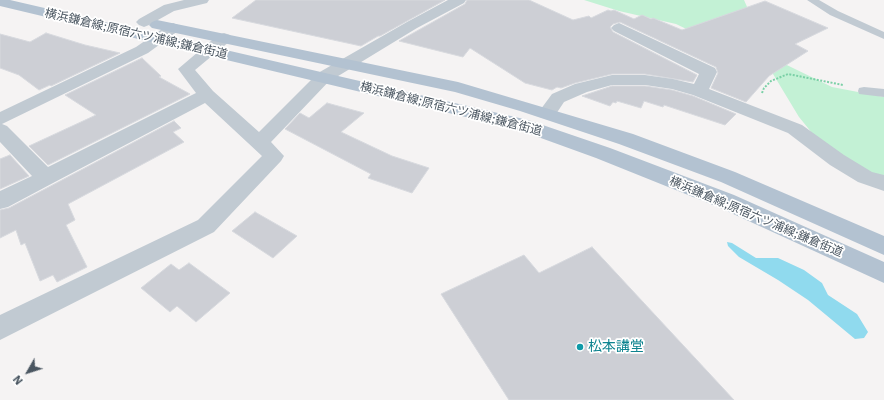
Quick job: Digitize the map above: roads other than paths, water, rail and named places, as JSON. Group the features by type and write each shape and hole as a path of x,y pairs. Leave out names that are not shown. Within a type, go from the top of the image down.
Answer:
{"main road":[{"name":"横浜鎌倉線;原宿六ツ浦線;鎌倉街道","path":"53,0 144,22 458,87 626,140 728,177 884,246"},
{"name":"横浜鎌倉線;原宿六ツ浦線;鎌倉街道","path":"0,2 520,124 603,153 726,201 884,273"}],"street":[{"path":"144,22 169,8 202,0"},
{"path":"259,143 324,77 412,25 459,0"},
{"path":"0,119 142,50 173,28"},
{"path":"619,28 709,72 699,91"},
{"path":"0,328 206,226 274,156 207,95 186,69 224,38"},
{"path":"546,114 558,98 581,88 612,80 645,80 673,84 699,91 795,129 837,160 859,173 884,184"},
{"path":"0,201 207,95"},
{"path":"0,130 46,178"}],"lane":[{"path":"812,0 834,13 884,36"},
{"path":"864,90 884,93"}],"water":[{"path":"727,242 732,243 756,258 778,258 804,270 822,283 828,295 857,314 868,332 864,338 855,339 808,300 739,257 728,246"}],"place":[{"name":"松本講堂","path":"580,347"}]}
